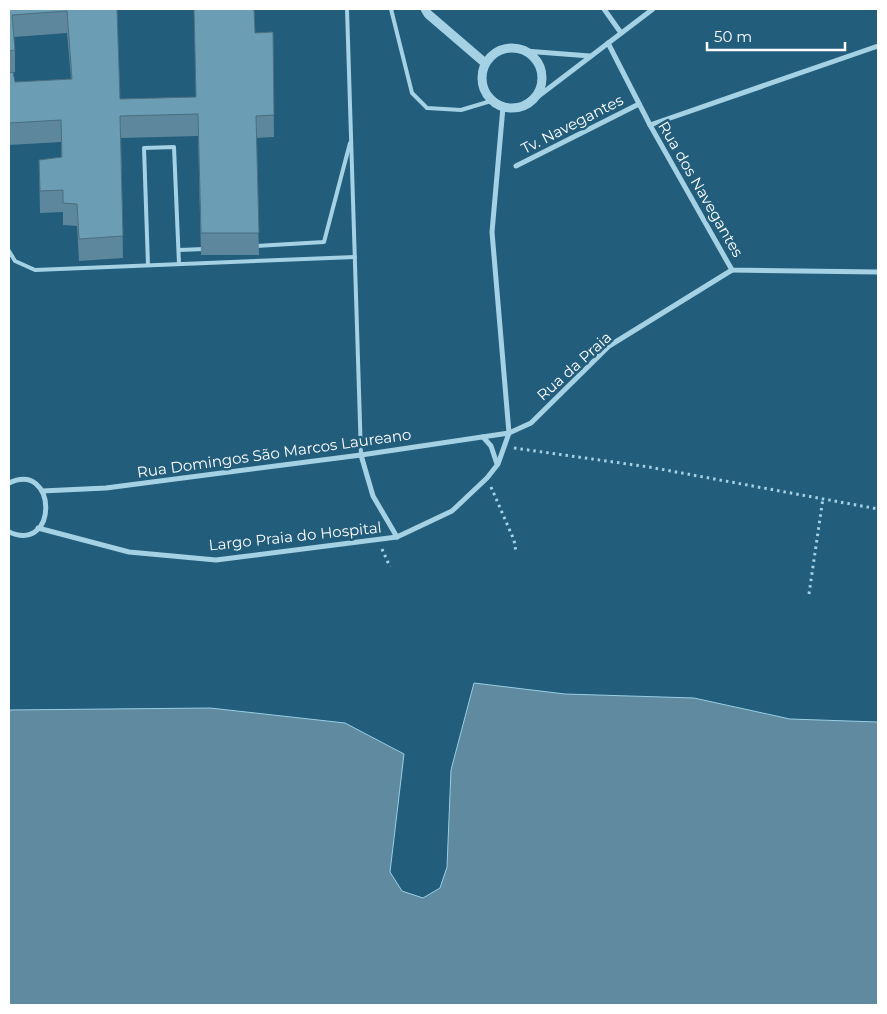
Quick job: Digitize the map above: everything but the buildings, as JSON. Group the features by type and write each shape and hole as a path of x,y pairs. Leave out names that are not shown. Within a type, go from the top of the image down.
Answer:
{"street":[{"path":"425,9 428,14 485,62"},
{"path":"604,9 621,33"},
{"path":"590,56 506,48 492,54 485,62 482,72 482,87 491,101 503,107 519,108 536,98 653,9"},
{"name":"Rua dos Navegantes","path":"608,42 650,125 732,270 878,272"},
{"path":"650,125 878,46"},
{"path":"525,51 534,57 541,70 542,80 536,98"},
{"name":"Tv. Navegantes","path":"516,166 639,104"},
{"name":"Largo Praia do Hospital","path":"38,528 129,552 216,560 379,541 397,537 452,511 487,478 498,464 506,447 509,433 492,232 503,107"},
{"name":"Rua da Praia","path":"509,433 531,422 609,346 732,270"},
{"name":"Rua Domingos São Marcos Laureano","path":"42,491 106,488 361,455 509,433"},
{"path":"483,437 492,446 498,464"},
{"path":"361,455 373,496 397,537"},
{"path":"9,483 20,480 28,481 42,491 48,506 43,522 38,528 22,534 9,532"}],"lane":[{"path":"348,9 361,455"},
{"path":"391,9 412,92 427,108 461,110 491,101"},
{"path":"246,246 324,242 352,139"},
{"path":"148,265 144,148 174,147 179,264"},
{"path":"178,250 208,248"},
{"path":"9,251 15,261 35,270 355,257"}],"path":[{"path":"506,447 649,467 878,509"},
{"path":"487,478 514,540 516,552"},
{"path":"809,594 823,498"},
{"path":"379,541 390,567"}],"water":[{"path":"474,683 565,694 694,698 790,719 878,722 878,1005 9,1005 9,710 210,708 345,723 404,754 390,872 402,891 423,898 440,888 447,867 451,770"}]}
